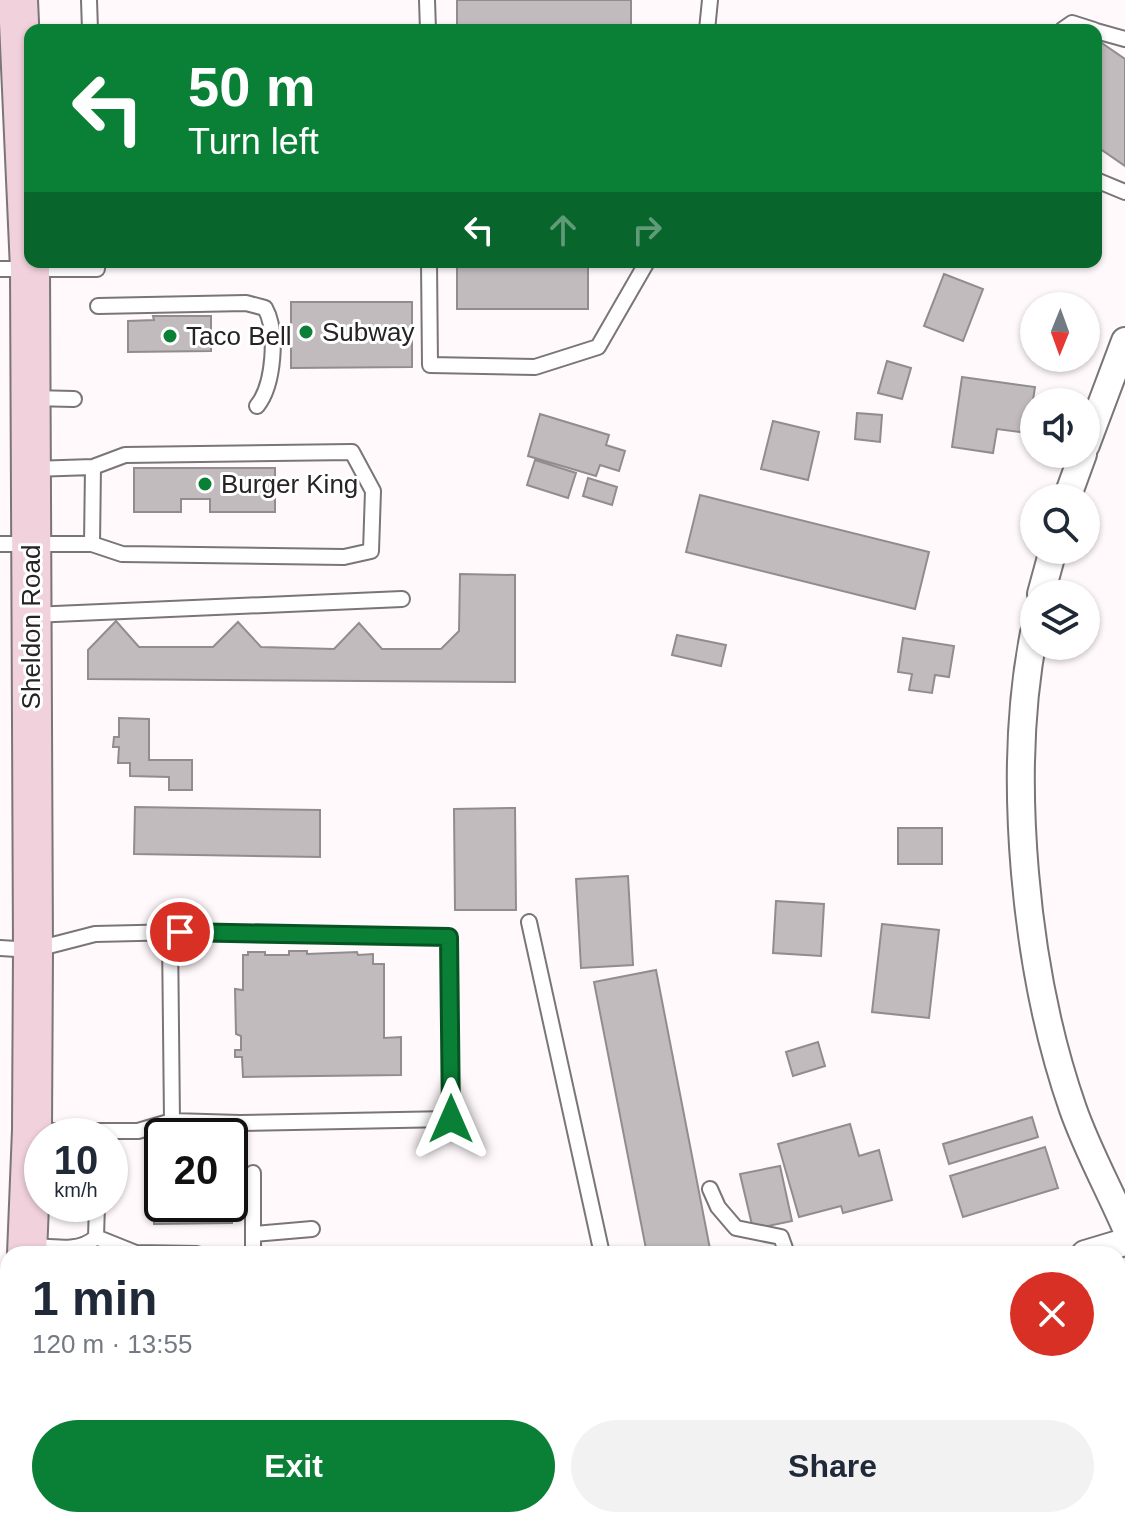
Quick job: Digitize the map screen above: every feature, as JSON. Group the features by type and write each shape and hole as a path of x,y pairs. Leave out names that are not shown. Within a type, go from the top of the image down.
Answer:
{"main road":[{"name":"Sheldon Road","path":"18,0 24,82"},
{"name":"Sheldon Road","path":"24,138 15,269 31,398 31,469 19,573 16,949 31,1118"},
{"name":"Sheldon Road","path":"27,1246 30,1222"}],"street":[{"path":"1100,408 1125,341"},
{"path":"1029,660 1025,681 1021,774 1024,863 1050,1033 1074,1110 1125,1226"}],"lane":[{"path":"89,0 90,24"},
{"path":"427,0 428,24"},
{"path":"708,24 710,0"},
{"path":"1102,32 1125,39"},
{"path":"1102,182 1125,192"},
{"path":"15,269 97,268"},
{"path":"429,268 430,365 535,367 598,347 644,268"},
{"path":"98,306 246,303 265,308 273,321 269,383 264,398 257,406"},
{"path":"31,398 74,399"},
{"path":"19,573 92,544 122,554 344,557 371,551 373,491 352,452 125,455 93,467 31,469"},
{"path":"92,544 93,467"},
{"path":"19,573 402,599"},
{"path":"529,922 600,1246"},
{"path":"16,949 95,934 180,932 449,937 451,1119 248,1123"},
{"path":"170,934 172,1118"},
{"path":"253,1173 253,1246"},
{"path":"710,1189 718,1207 736,1228 781,1237 784,1246"},
{"path":"96,1222 96,1237"},
{"path":"253,1234 312,1229"},
{"path":"83,1246 96,1237"},
{"path":"96,1237 118,1246"}],"building":[{"path":"457,0 631,0 631,24 457,24"},
{"path":"1102,43 1125,59 1125,166 1102,150"},
{"path":"457,268 588,268 588,309 457,309"},
{"path":"944,274 983,289 963,341 924,326"},
{"path":"291,302 412,302 412,367 291,368"},
{"name":"Taco Bell","path":"153,316 211,316 211,351 128,352 128,321 154,320"},
{"path":"887,361 911,368 902,399 878,393"},
{"path":"962,377 1035,387 1020,388 1020,432 997,429 993,453 952,447"},
{"path":"857,413 882,415 880,442 855,439"},
{"path":"540,414 609,435 606,445 625,451 619,471 600,465 596,476 528,456"},
{"path":"773,421 819,432 808,480 761,469"},
{"path":"535,460 576,473 568,498 527,485"},
{"name":"Burger King","path":"134,468 275,468 275,512 210,512 210,499 181,499 181,512 134,512"},
{"path":"588,478 617,487 612,505 583,496"},
{"path":"700,495 929,552 915,609 686,552"},
{"path":"460,574 515,575 515,682 88,679 88,650 116,621 139,647 213,647 238,622 261,647 334,649 359,623 382,649 441,649 459,631"},
{"path":"677,635 726,645 721,666 672,655"},
{"path":"903,638 954,646 949,677 935,675 932,693 909,690 912,674 898,672"},
{"path":"119,718 149,719 149,760 192,760 192,790 169,790 169,777 130,776 130,763 118,763 119,747 113,747 114,737 119,737"},
{"path":"135,807 320,810 320,857 134,854"},
{"path":"515,808 516,910 455,910 454,809"},
{"path":"898,828 942,828 942,864 898,864"},
{"path":"628,876 633,965 581,968 576,879"},
{"path":"776,901 824,904 821,956 773,953"},
{"path":"882,924 939,930 929,1018 872,1012"},
{"path":"289,951 373,954 373,964 384,964 384,1038 401,1037 401,1075 243,1077 242,1057 235,1057 235,1050 241,1050 241,1036 236,1034 235,989 243,990 243,955 265,952 265,955 289,955"},
{"path":"656,970 709,1246 645,1246 594,982"},
{"path":"818,1042 825,1066 793,1076 786,1052"},
{"path":"1032,1117 1038,1137 949,1164 943,1144"},
{"path":"850,1124 859,1156 879,1150 892,1200 843,1213 841,1206 799,1217 778,1144"},
{"path":"1045,1147 1058,1188 963,1217 950,1176"},
{"path":"780,1166 792,1221 753,1229 740,1174"},
{"path":"154,1222 232,1223 154,1224"}],"place":[{"name":"Subway","path":"306,332"},
{"name":"Taco Bell","path":"170,336"},
{"name":"Burger King","path":"205,484"}],"route":[{"path":"180,932 449,937 451,1119"}]}
